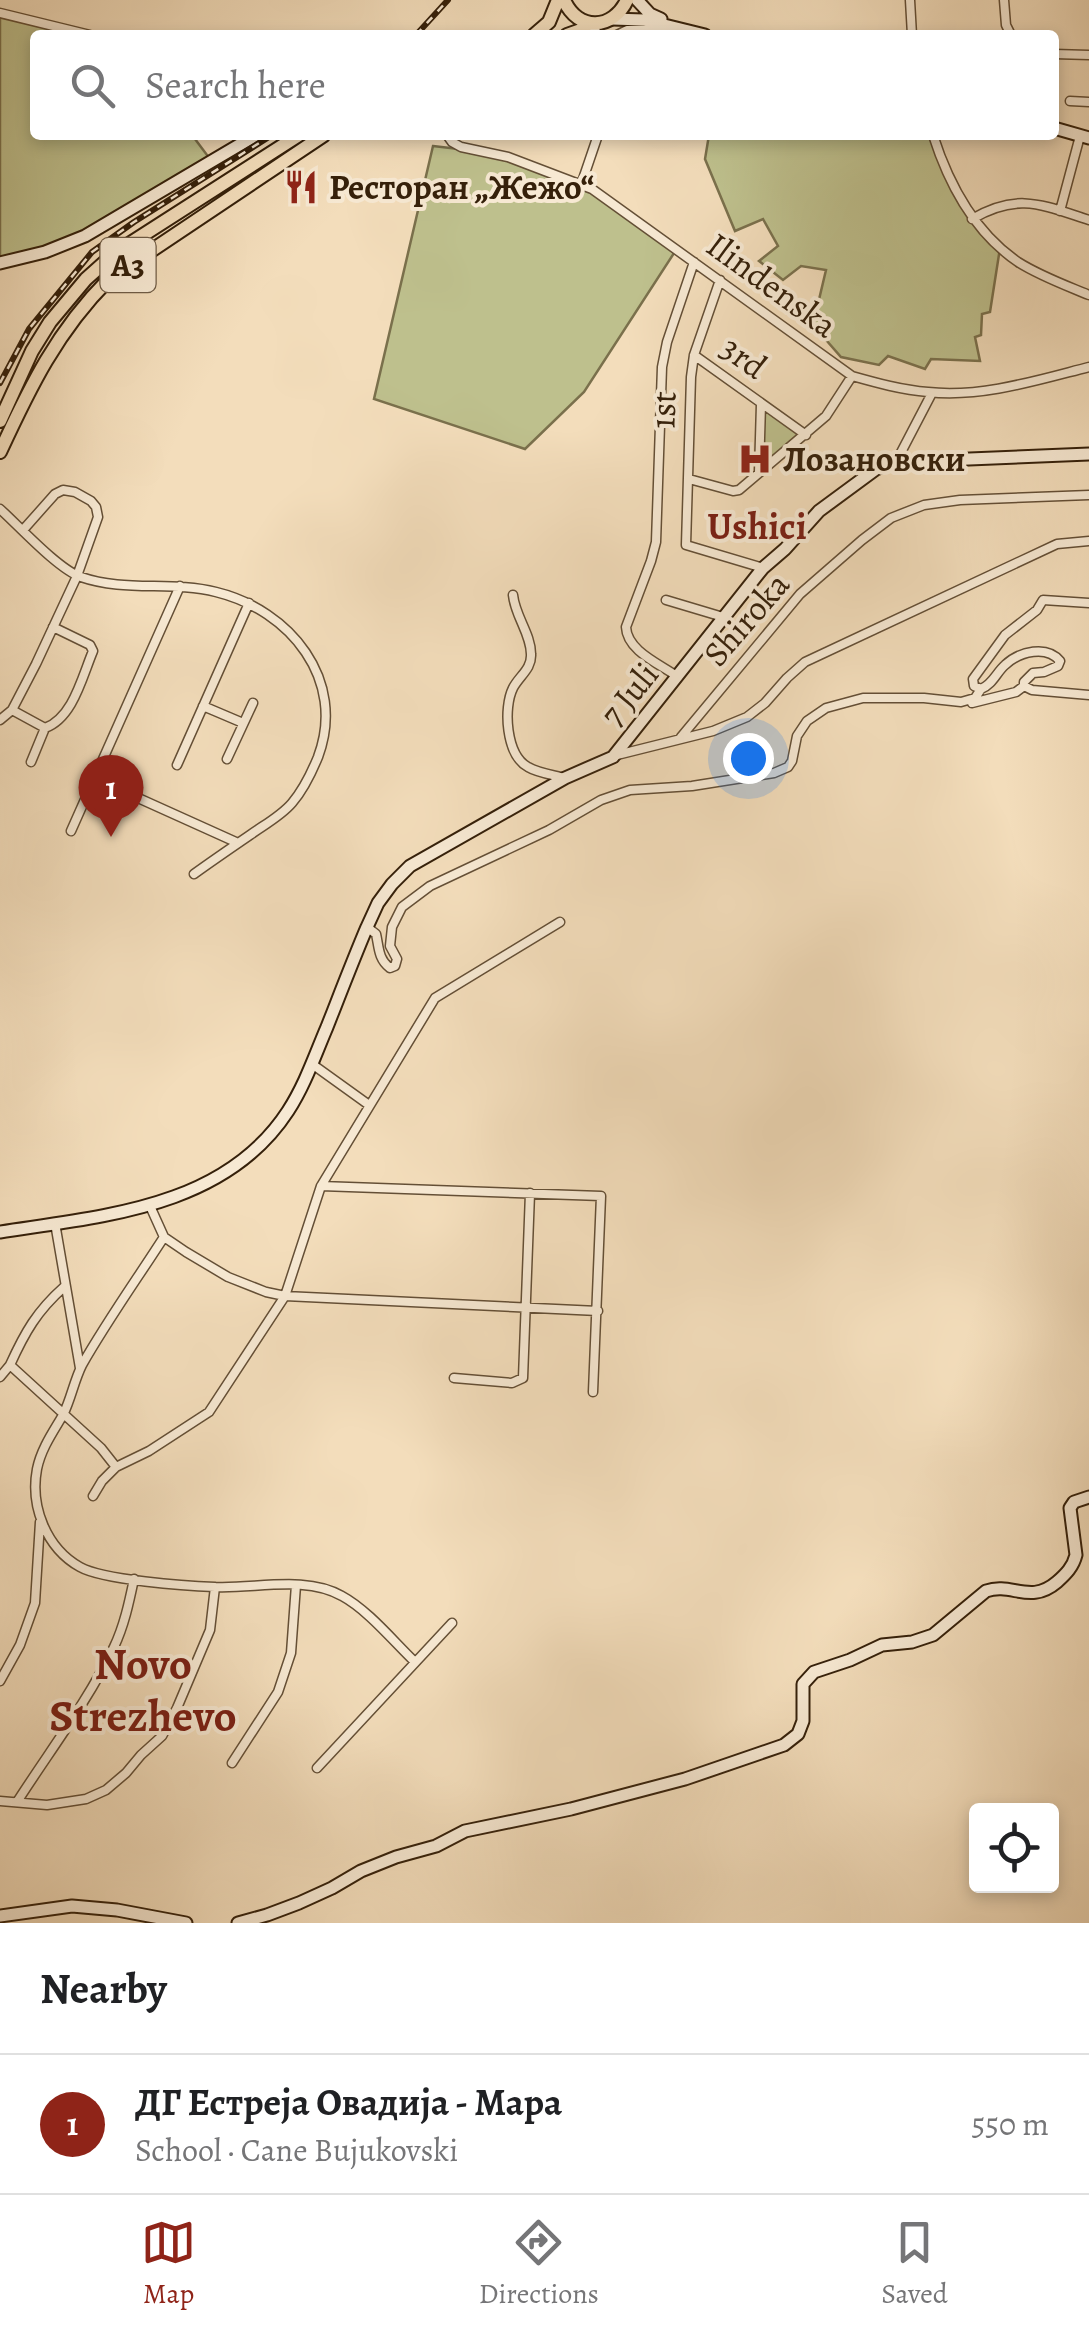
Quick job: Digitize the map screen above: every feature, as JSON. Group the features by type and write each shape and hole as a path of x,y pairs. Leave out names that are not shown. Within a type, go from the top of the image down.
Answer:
{"main road":[{"path":"540,30 549,22 558,3 572,14 597,24 621,12 628,0"},
{"path":"581,30 589,23"},
{"name":"A3","path":"0,421 32,351 86,279 115,253 291,140"},
{"name":"A3","path":"0,452 59,336 100,288 126,266 316,140"}],"street":[{"path":"637,0 650,14 684,29"},
{"path":"650,0 662,19"},
{"path":"910,0 912,30"},
{"path":"1004,0 1008,30"},
{"path":"0,13 70,30"},
{"path":"610,30 612,18 644,20 688,30"},
{"path":"589,23 595,30"},
{"path":"627,30 684,29"},
{"path":"1059,54 1089,55"},
{"path":"1070,101 1089,102"},
{"path":"1059,130 1084,137 1060,211"},
{"path":"0,263 46,252 86,236 248,140"},
{"name":"Ilindenska","path":"451,140 462,148 508,157 592,188 852,376 932,393 990,390 1089,367"},
{"path":"581,185 596,140"},
{"path":"935,140 942,164 972,220 1020,263 1089,295"},
{"path":"972,220 990,209 1028,202 1089,220"},
{"path":"678,677 632,645 626,638 626,627 656,542 662,367 666,342 694,262"},
{"name":"1st","path":"720,280 694,355 691,377 686,545 763,568"},
{"name":"3rd","path":"694,355 806,435"},
{"path":"689,479 739,490 826,416 852,376"},
{"path":"896,462 932,393"},
{"name":"3rd","path":"759,472 761,404"},
{"name":"7 Juli","path":"612,757 763,568 819,511 876,469 896,462 1089,454"},
{"path":"0,720 12,710 77,576 98,518 96,507 75,492 63,490 23,530"},
{"name":"Shiroka","path":"680,738 800,594 892,518 924,505 960,500 1089,495"},
{"path":"0,508 77,576 217,592 249,604 276,621 310,656 322,684 326,715 322,746 309,780 291,805 194,874"},
{"name":"Shiroka","path":"0,1232 176,1198 216,1178 260,1144 286,1113 312,1064 378,903 410,866 565,778 612,757 713,732 747,716 805,662 1057,544 1089,540"},
{"path":"71,830 180,586"},
{"path":"513,596 532,656 512,691 507,719 510,738 526,766 565,778"},
{"path":"666,600 723,618"},
{"path":"981,689 974,686 972,679 979,668 1005,634 1037,610 1042,600 1089,603"},
{"path":"177,765 249,604"},
{"path":"31,762 46,728 57,724 66,712 93,651 53,627"},
{"path":"367,927 376,934 380,957 390,968 398,959 390,946 392,926 402,907 430,886 549,830 601,800 630,790 692,786 774,772 788,767 797,736 807,721 826,708 863,698 974,703 1016,692 1032,674 1055,669 1060,660 1041,651 1015,657 975,698 961,702"},
{"path":"1024,686 1089,695"},
{"path":"228,758 253,702"},
{"path":"203,706 243,724"},
{"path":"12,710 46,728"},
{"path":"96,779 238,843"},
{"path":"93,1496 116,1467 149,1451 208,1412 285,1296 322,1186 434,998 560,922"},
{"path":"312,1064 369,1105"},
{"path":"322,1186 601,1196 593,1392"},
{"path":"454,1378 512,1383 523,1378 530,1193"},
{"path":"150,1206 164,1237 228,1276 266,1292 598,1311"},
{"path":"55,1223 80,1368"},
{"path":"0,1681 20,1645 35,1603 40,1522 37,1469 49,1436 64,1413 80,1368 164,1237"},
{"path":"0,1377 43,1306 64,1287"},
{"path":"10,1365 101,1448 116,1467"},
{"path":"238,1923 299,1903 362,1871 436,1846 465,1830 571,1809 686,1779 784,1745 798,1734 803,1721 803,1684 814,1672 882,1645 933,1635 994,1588 1029,1594 1052,1587 1076,1556 1070,1508 1074,1502 1089,1498"},
{"path":"40,1522 58,1547 80,1567 103,1574 215,1587 318,1587 342,1596 415,1662"},
{"path":"18,1802 115,1646 134,1579"},
{"path":"232,1763 278,1692 291,1652 296,1585"},
{"path":"0,1801 47,1805 86,1798 106,1790 126,1773 162,1736 187,1687 210,1630 215,1587"},
{"path":"317,1768 452,1622"},
{"path":"0,1916 72,1906 186,1923"}],"green space":[{"path":"0,13 70,30 30,30 30,140 196,140 213,163 85,236 0,263"},
{"path":"708,140 935,140 972,219 1000,248 990,312 982,314 981,335 975,337 980,361 931,359 925,369 888,356 879,365 841,357 813,325 826,270 801,266 783,280 759,261 778,246 763,219 735,231 705,159"},
{"path":"433,146 493,153 592,189 676,250 584,392 525,449 374,399"},
{"path":"761,404 806,435 759,472"}],"railway":[{"path":"421,30 448,0"},
{"path":"0,383 29,329 92,252 264,140"}],"place":[{"name":"Ресторан „Жежо“","path":"301,187"},
{"name":"Лозановски","path":"755,459"},
{"name":"ДГ Естреја Овадија - Мара","path":"111,837"}],"district":[{"name":"Ushici","path":"757,526"},
{"name":"Novo Strezhevo","path":"143,1690"}]}
